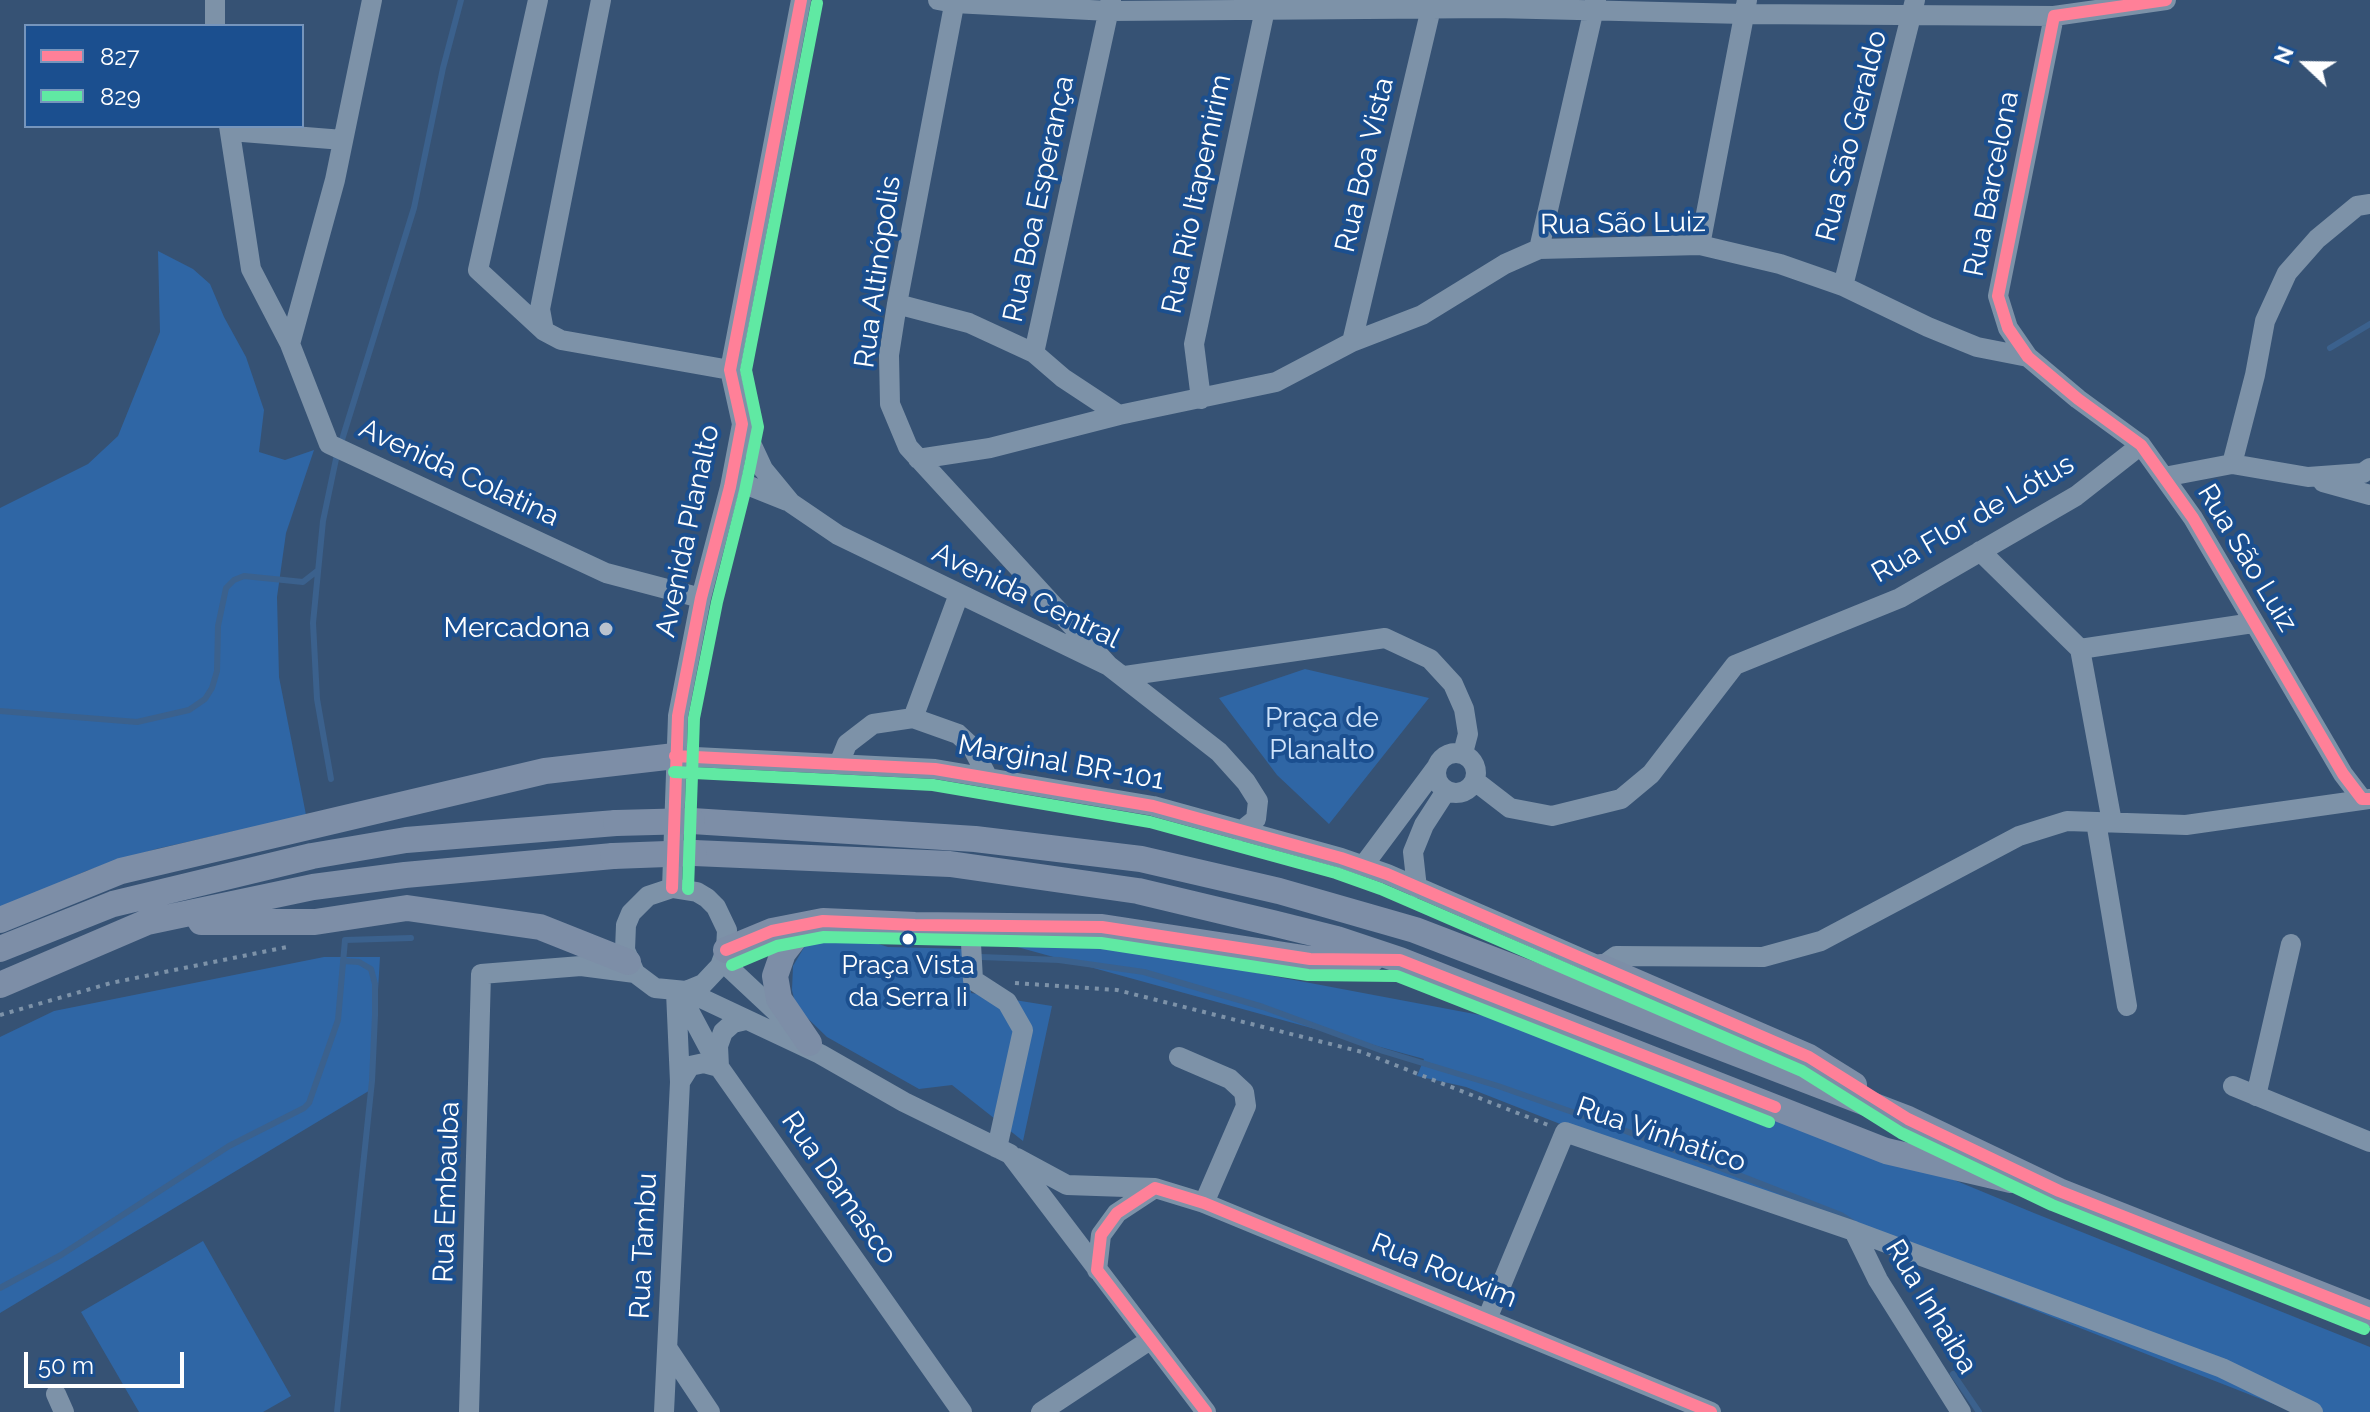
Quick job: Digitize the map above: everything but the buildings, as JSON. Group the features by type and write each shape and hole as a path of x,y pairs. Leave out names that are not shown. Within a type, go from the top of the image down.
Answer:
{"main road":[{"path":"0,920 121,871 545,771 675,756"},
{"path":"0,949 113,904 312,856 406,840 616,823 692,821 975,839 1141,859 1279,891 1415,930 1908,1119 2059,1191 2370,1314"},
{"path":"0,985 147,922 313,887 405,875 613,856 694,853 950,864 1138,891 1337,939 1400,960 1886,1151 2059,1191"},
{"path":"147,922 315,922 407,908 540,927 632,967"},
{"path":"725,956 772,931 823,921 1102,927 1310,959 1400,960"},
{"path":"814,1048 779,999 775,976 783,953 797,935 823,921"},
{"path":"1601,967 1809,1057 1908,1119"}],"street":[{"path":"215,0 215,24"},
{"path":"290,344 335,180 372,0"},
{"path":"538,0 478,270 544,331 561,340 730,370"},
{"path":"544,331 540,309 601,0"},
{"name":"Avenida Planalto","path":"672,888 678,716 701,598 730,487 742,424 730,370 801,0"},
{"path":"949,1 1266,6 1913,7 2054,16 2166,0"},
{"name":"Rua Altinópolis","path":"949,1 889,355 890,404 908,447 918,459 1117,671"},
{"name":"Rua Boa Esperança","path":"1110,5 1034,353 1063,378 1119,415"},
{"name":"Rua Boa Vista","path":"1352,342 1432,5"},
{"path":"1539,249 1595,5"},
{"name":"Rua Rio Itapemirim","path":"1201,399 1194,344 1266,6"},
{"path":"1700,245 1746,7"},
{"name":"Rua São Geraldo","path":"1843,286 1913,7"},
{"name":"Rua Barcelona","path":"2028,357 2008,328 1998,296 2054,16"},
{"path":"229,128 343,140"},
{"name":"Avenida Colatina","path":"229,128 251,269 290,344 329,444 606,573 701,598"},
{"path":"2232,464 2265,321 2287,273 2317,239 2357,206 2370,204"},
{"name":"Rua São Luiz","path":"918,459 990,448 1119,415 1276,382 1352,342 1422,315 1505,264 1539,249 1700,245 1780,264 1843,286 1977,347 2028,357 2078,399 2141,445 2193,518 2343,774 2366,799"},
{"path":"897,304 969,323 1034,353"},
{"name":"Avenida Central","path":"742,424 763,469 791,503 838,535 1117,671 1219,752 1246,782 1258,801 1256,819 1241,831"},
{"name":"Rua Flor de Lótus","path":"1475,781 1510,808 1552,816 1621,799 1651,774 1735,665 1900,598 2076,496 2141,445"},
{"path":"2164,477 2232,464 2308,477 2370,495"},
{"path":"2308,477 2363,473 2370,468"},
{"path":"730,487 747,485 791,503"},
{"path":"1980,551 2080,649 2127,1006"},
{"path":"913,718 959,594"},
{"path":"1017,622 1031,620 1040,612 1045,602 1043,595"},
{"path":"2080,649 2253,623"},
{"path":"1117,671 1385,638 1430,659 1453,684 1464,709 1468,734 1463,753"},
{"path":"839,764 847,744 873,724 913,718 958,734 972,747 988,778"},
{"path":"1363,866 1443,756 1463,753 1469,756 1477,769 1475,781 1466,791 1446,791 1437,781 1436,768"},
{"name":"Marginal BR-101","path":"675,756 935,769 1153,806 1363,866 1601,967"},
{"path":"1417,888 1413,852 1424,825 1446,791"},
{"path":"1601,967 1616,956 1763,957 1821,941 2019,836 2067,821 2186,825 2366,799"},
{"path":"680,991 703,984 713,976 725,956 727,930 716,907 697,892 672,888 648,896 631,913 624,937 632,967 655,988 680,991 814,1048"},
{"path":"970,925 973,980 1007,1002 1023,1030 1003,1151 1206,1412"},
{"path":"2256,1096 2291,944"},
{"path":"725,956 814,1048"},
{"name":"Rua Embauba","path":"469,1412 481,974 581,966 632,967"},
{"name":"Rua Damasco","path":"680,991 719,1067 962,1412"},
{"name":"Rua Tambu","path":"664,1410 680,1082 680,991"},
{"path":"680,1082 690,1066 704,1063 719,1067 718,1046 723,1032 733,1023 746,1020"},
{"name":"Rua Rouxim","path":"814,1048 904,1102 1067,1185 1155,1188 1204,1203 1711,1412"},
{"path":"1179,1057 1230,1079 1244,1092 1246,1106 1204,1203"},
{"path":"2233,1086 2370,1142"},
{"path":"1487,1319 1565,1132"},
{"name":"Rua Vinhatico","path":"1565,1132 1854,1231 2222,1368 2313,1412"},
{"path":"1097,1270 1101,1235 1117,1213 1155,1188"},
{"name":"Rua Inhaiba","path":"1854,1231 1878,1280 1961,1412"},
{"path":"1041,1412 1150,1340"},
{"path":"664,1410 704,1404 668,1349"}],"path":[{"path":"0,1015 111,983 294,946"},
{"name":"Rua Vinhatico","path":"973,980 1117,990 1362,1052 1565,1132"}],"green space":[{"path":"158,251 193,269 210,284 246,357 264,410 259,452 285,460 314,450 286,533 277,597 279,677 307,820 231,832 156,849 86,871 0,910 0,508 88,464 118,436 160,332"},
{"name":"Praça de Planalto","path":"1305,669 1429,698 1329,824 1277,775 1219,698"},
{"path":"1018,928 1618,1041 2034,1213 2370,1347 2370,1412 2294,1412 1466,1087 1417,1076 1424,1059 1010,945"},
{"name":"Praça Vista da Serra Ii","path":"840,932 888,947 969,949 971,993 1052,1006 1023,1141 952,1085 919,1089 827,1037 796,1007 792,990 793,966 806,944 825,934"},
{"path":"324,957 380,957 372,1089 0,1313 0,1037 54,1011"},
{"path":"203,1241 291,1396 263,1412 139,1412 81,1312"}],"waterway":[{"path":"331,779 317,699 313,623 323,521 336,459 414,208 443,68 461,0"},
{"path":"2330,348 2370,324"},
{"path":"0,711 137,722 189,710 205,699 212,688 217,671 218,626 226,588 244,576 303,582 317,571"},
{"path":"0,1288 61,1255 229,1146 304,1108 309,1103 338,1020 345,940 411,938"},
{"path":"981,957 1059,960 1144,972 1263,1007 1383,1051 1498,1086 1618,1128 1852,1222"},
{"path":"337,1412 372,1081 375,1015 375,984 371,969 359,962 343,961"},
{"path":"1953,1374 1979,1412"}],"transit line":[{"name":"827","path":"672,888 678,716 701,598 730,487 742,424 730,370 801,0"},
{"name":"827","path":"2166,0 2054,16 1998,296 2008,328 2028,357 2078,399 2141,445 2193,518 2343,774 2362,799 2370,799"},
{"name":"829","path":"688,889 694,718 717,602 758,427 746,370 817,3"},
{"name":"827","path":"675,756 935,769 1153,806 1341,858 1387,874 1809,1057 1908,1119 2059,1191 2370,1314"},
{"name":"829","path":"674,772 933,785 1150,822 1336,873 1381,889 1802,1071 1901,1133 2052,1205 2364,1329"},
{"name":"827","path":"726,950 772,931 823,921 1102,927 1310,959 1400,960 1775,1107"},
{"name":"829","path":"732,965 777,946 824,937 1101,943 1308,975 1397,976 1769,1122"},
{"name":"827","path":"1206,1412 1097,1270 1101,1235 1117,1213 1155,1188 1204,1203 1711,1412"}],"place":[{"name":"Mercadona","path":"606,629"},
{"name":"Praça Vista da Serra Ii","path":"908,939"}]}
